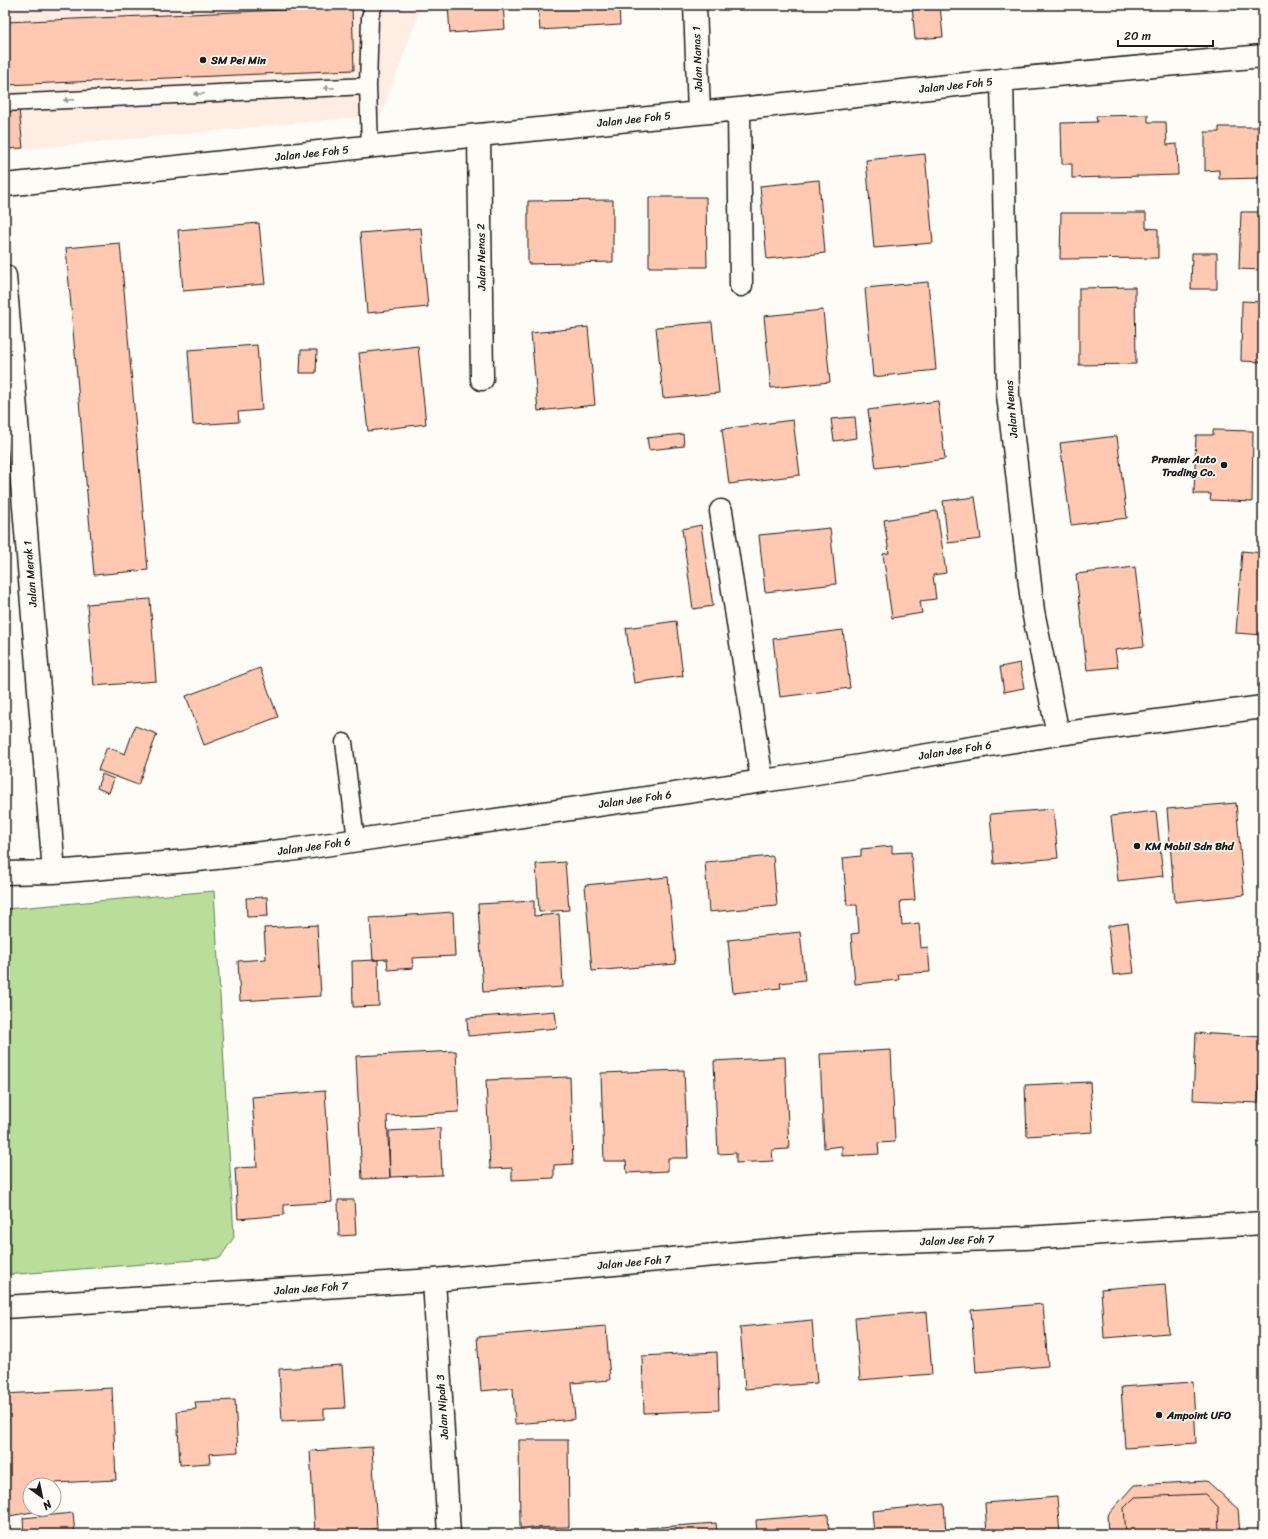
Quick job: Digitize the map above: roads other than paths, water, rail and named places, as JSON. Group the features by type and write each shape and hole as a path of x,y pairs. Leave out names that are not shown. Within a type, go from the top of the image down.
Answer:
{"street":[{"name":"Jalan Nanas 1","path":"695,5 699,112"},
{"name":"Jalan Jee Foh 5","path":"5,185 739,109 1002,80 1263,56"},
{"name":"Jalan Nenas","path":"1002,80 1008,395 1033,611 1058,734"},
{"path":"739,109 741,285"},
{"name":"Jalan Nenas 2","path":"479,135 482,379"},
{"name":"Jalan Merak 1","path":"5,276 54,872"},
{"path":"721,511 762,780"},
{"name":"Jalan Jee Foh 6","path":"5,873 54,872 188,861 290,850 762,780 1058,734 1263,707"},
{"name":"Jalan Jee Foh 7","path":"5,1307 434,1280 840,1244 1025,1238 1263,1223"},
{"name":"Jalan Nipah 3","path":"434,1280 449,1534"}],"lane":[{"path":"370,147 368,86 370,17 374,5"},
{"path":"5,103 368,86"},
{"path":"344,742 356,840"}],"place":[{"name":"SM Pei Min","path":"203,60"},
{"name":"Premier Auto Trading Co.","path":"1224,465"},
{"name":"KM Mobil Sdn Bhd","path":"1137,846"},
{"name":"Ampoint UFO","path":"1159,1415"}]}
